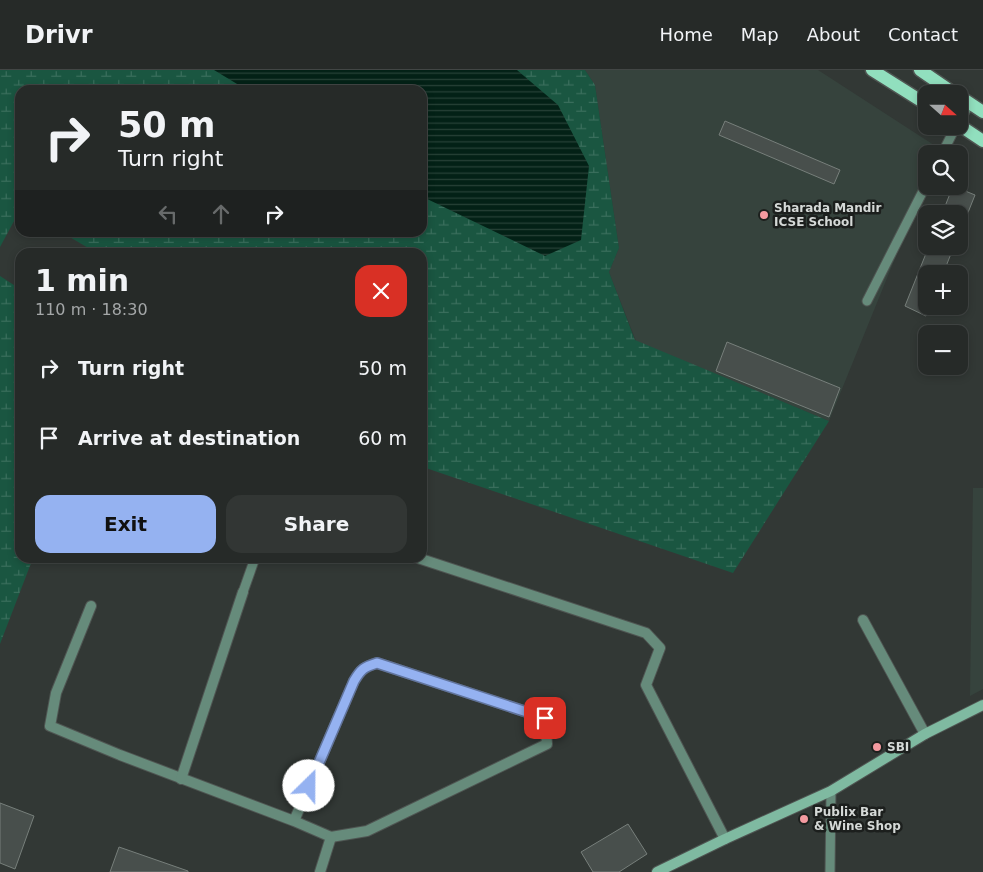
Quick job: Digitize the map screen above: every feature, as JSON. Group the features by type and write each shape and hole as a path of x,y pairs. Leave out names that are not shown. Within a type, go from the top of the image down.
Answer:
{"main road":[{"path":"872,70 918,99"},
{"path":"920,70 942,85"},
{"path":"968,103 983,112"},
{"path":"968,131 983,141"},
{"path":"657,872 831,791 926,734 983,705"}],"street":[{"path":"427,561 646,632 660,648 646,685 725,839"},
{"path":"181,779 243,592"},
{"path":"90,606 56,693 50,726 331,837 368,831 547,744 545,718 377,663 367,666 361,670 354,681 294,821"},
{"path":"863,620 926,734"},
{"path":"320,872 331,837"}],"lane":[{"path":"867,300 921,195"},
{"path":"243,592 253,563"},
{"path":"830,872 831,791"}],"shaded area":[{"path":"214,70 517,70 558,105 589,166 581,240 545,256 427,199 427,85 239,85"},
{"name":"Sharada Mandir ICSE School","path":"585,70 818,70 934,145 918,145 918,195 921,195 829,421 636,341 609,272 619,248 595,85"},
{"path":"973,488 983,488 983,689 970,696"}],"green space":[{"path":"0,70 585,70 595,85 619,248 609,272 635,340 829,421 733,573 427,468 427,248 88,248 70,237 427,237 427,85 15,85 15,219 0,247"},
{"path":"0,276 15,286 15,563 31,563 0,644"}],"building":[{"path":"725,121 840,170 834,184 719,135"},
{"path":"968,192 975,195 968,212 968,205 946,205 949,195 968,195"},
{"path":"925,255 950,255 947,265 921,265"},
{"path":"918,274 918,312 905,306"},
{"path":"727,342 840,388 829,417 716,371"},
{"path":"0,803 34,816 15,869 0,863"},
{"path":"628,824 647,854 619,872 593,872 581,852"},
{"path":"119,847 188,871 188,872 110,872"}],"place":[{"name":"Sharada Mandir ICSE School","path":"764,215"},
{"name":"SBI","path":"877,747"},
{"name":"Publix Bar & Wine Shop","path":"804,819"}],"route":[{"path":"309,786 354,681 361,670 377,663 545,718"}]}
